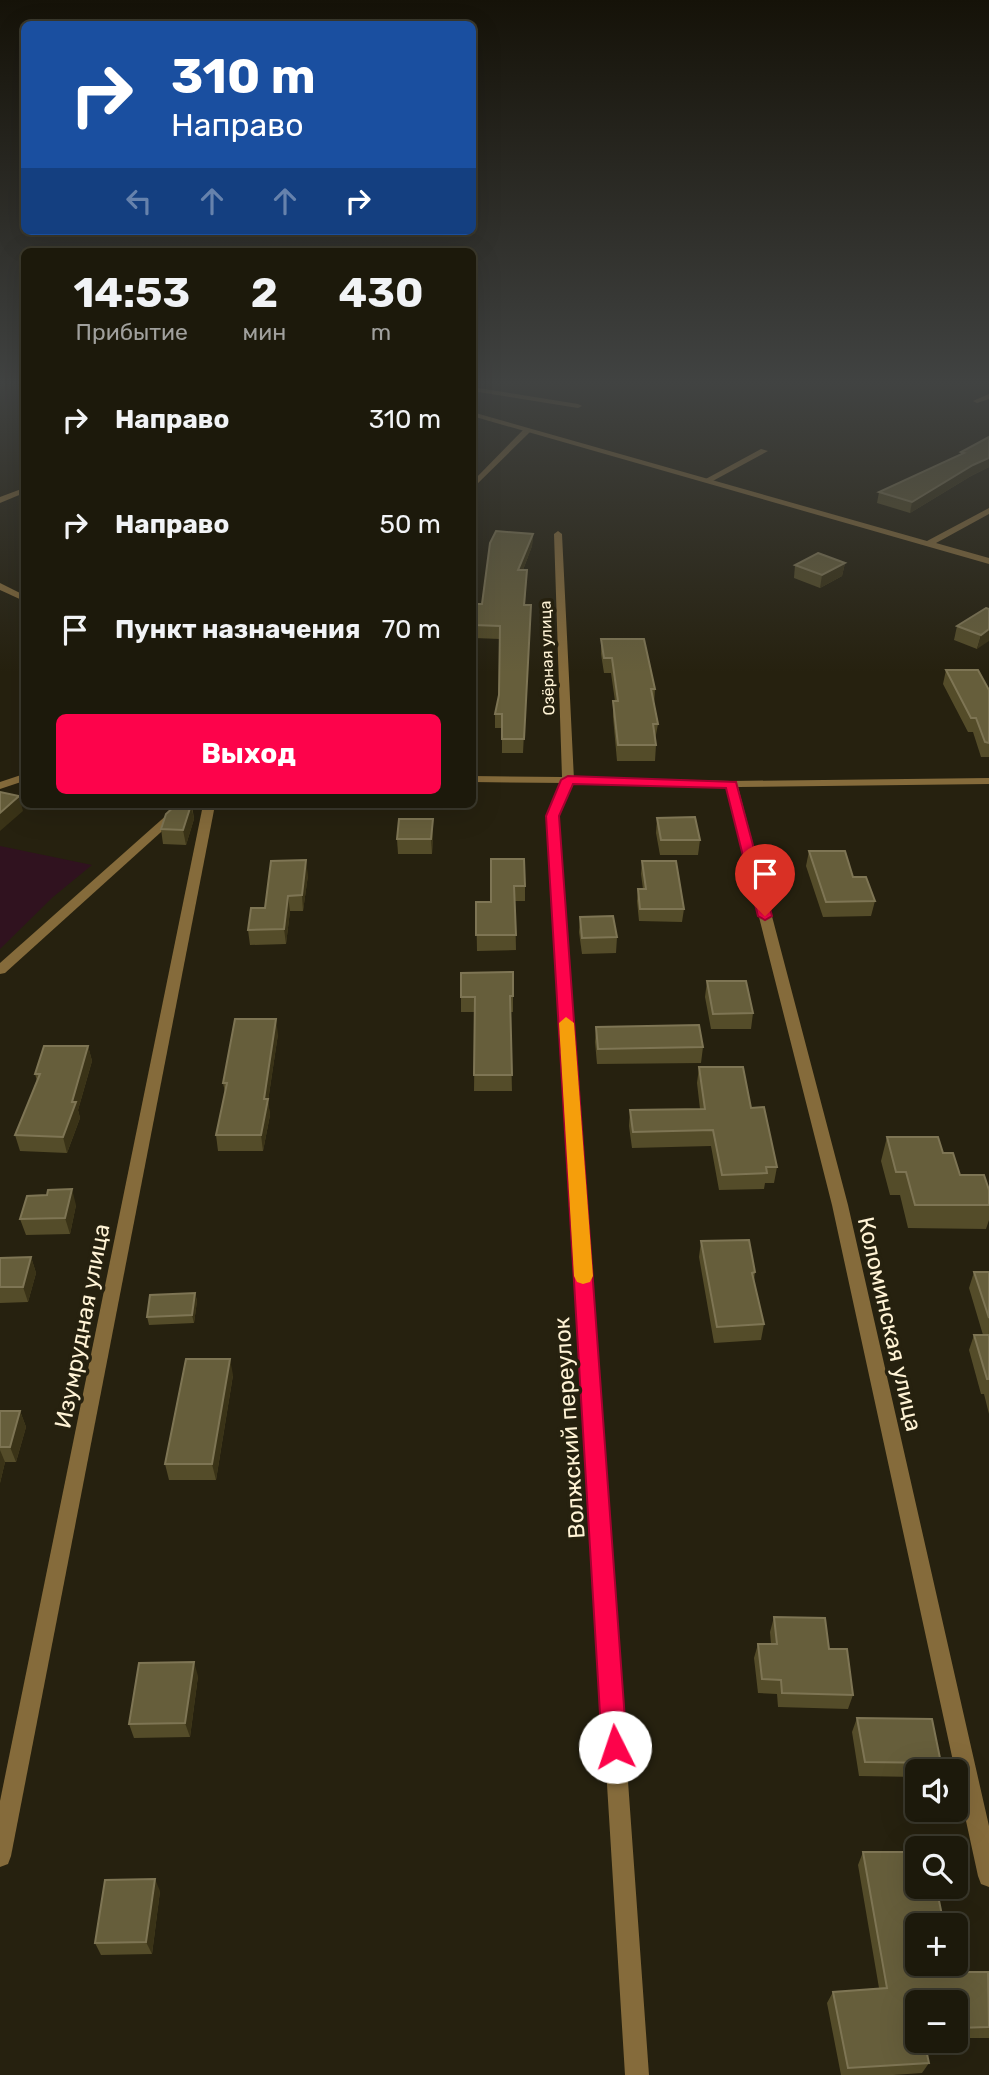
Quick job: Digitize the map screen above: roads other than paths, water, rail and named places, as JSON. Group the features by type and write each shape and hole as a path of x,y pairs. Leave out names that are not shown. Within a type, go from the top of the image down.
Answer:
{"street":[{"path":"698,479 989,561"},
{"path":"706,481 710,479"},
{"path":"0,500 21,491"},
{"path":"929,543 989,511"},
{"name":"Озёрная улица","path":"558,534 568,780"},
{"path":"0,586 21,596"},
{"path":"0,786 21,778"},
{"path":"476,779 731,785 989,781"},
{"name":"Волжский переулок","path":"568,780 553,816 636,2075"},
{"name":"Коломинская улица","path":"731,785 840,1205 989,1876"},
{"path":"0,970 182,808"},
{"name":"Изумрудная улица","path":"0,1856 208,808"}]}
